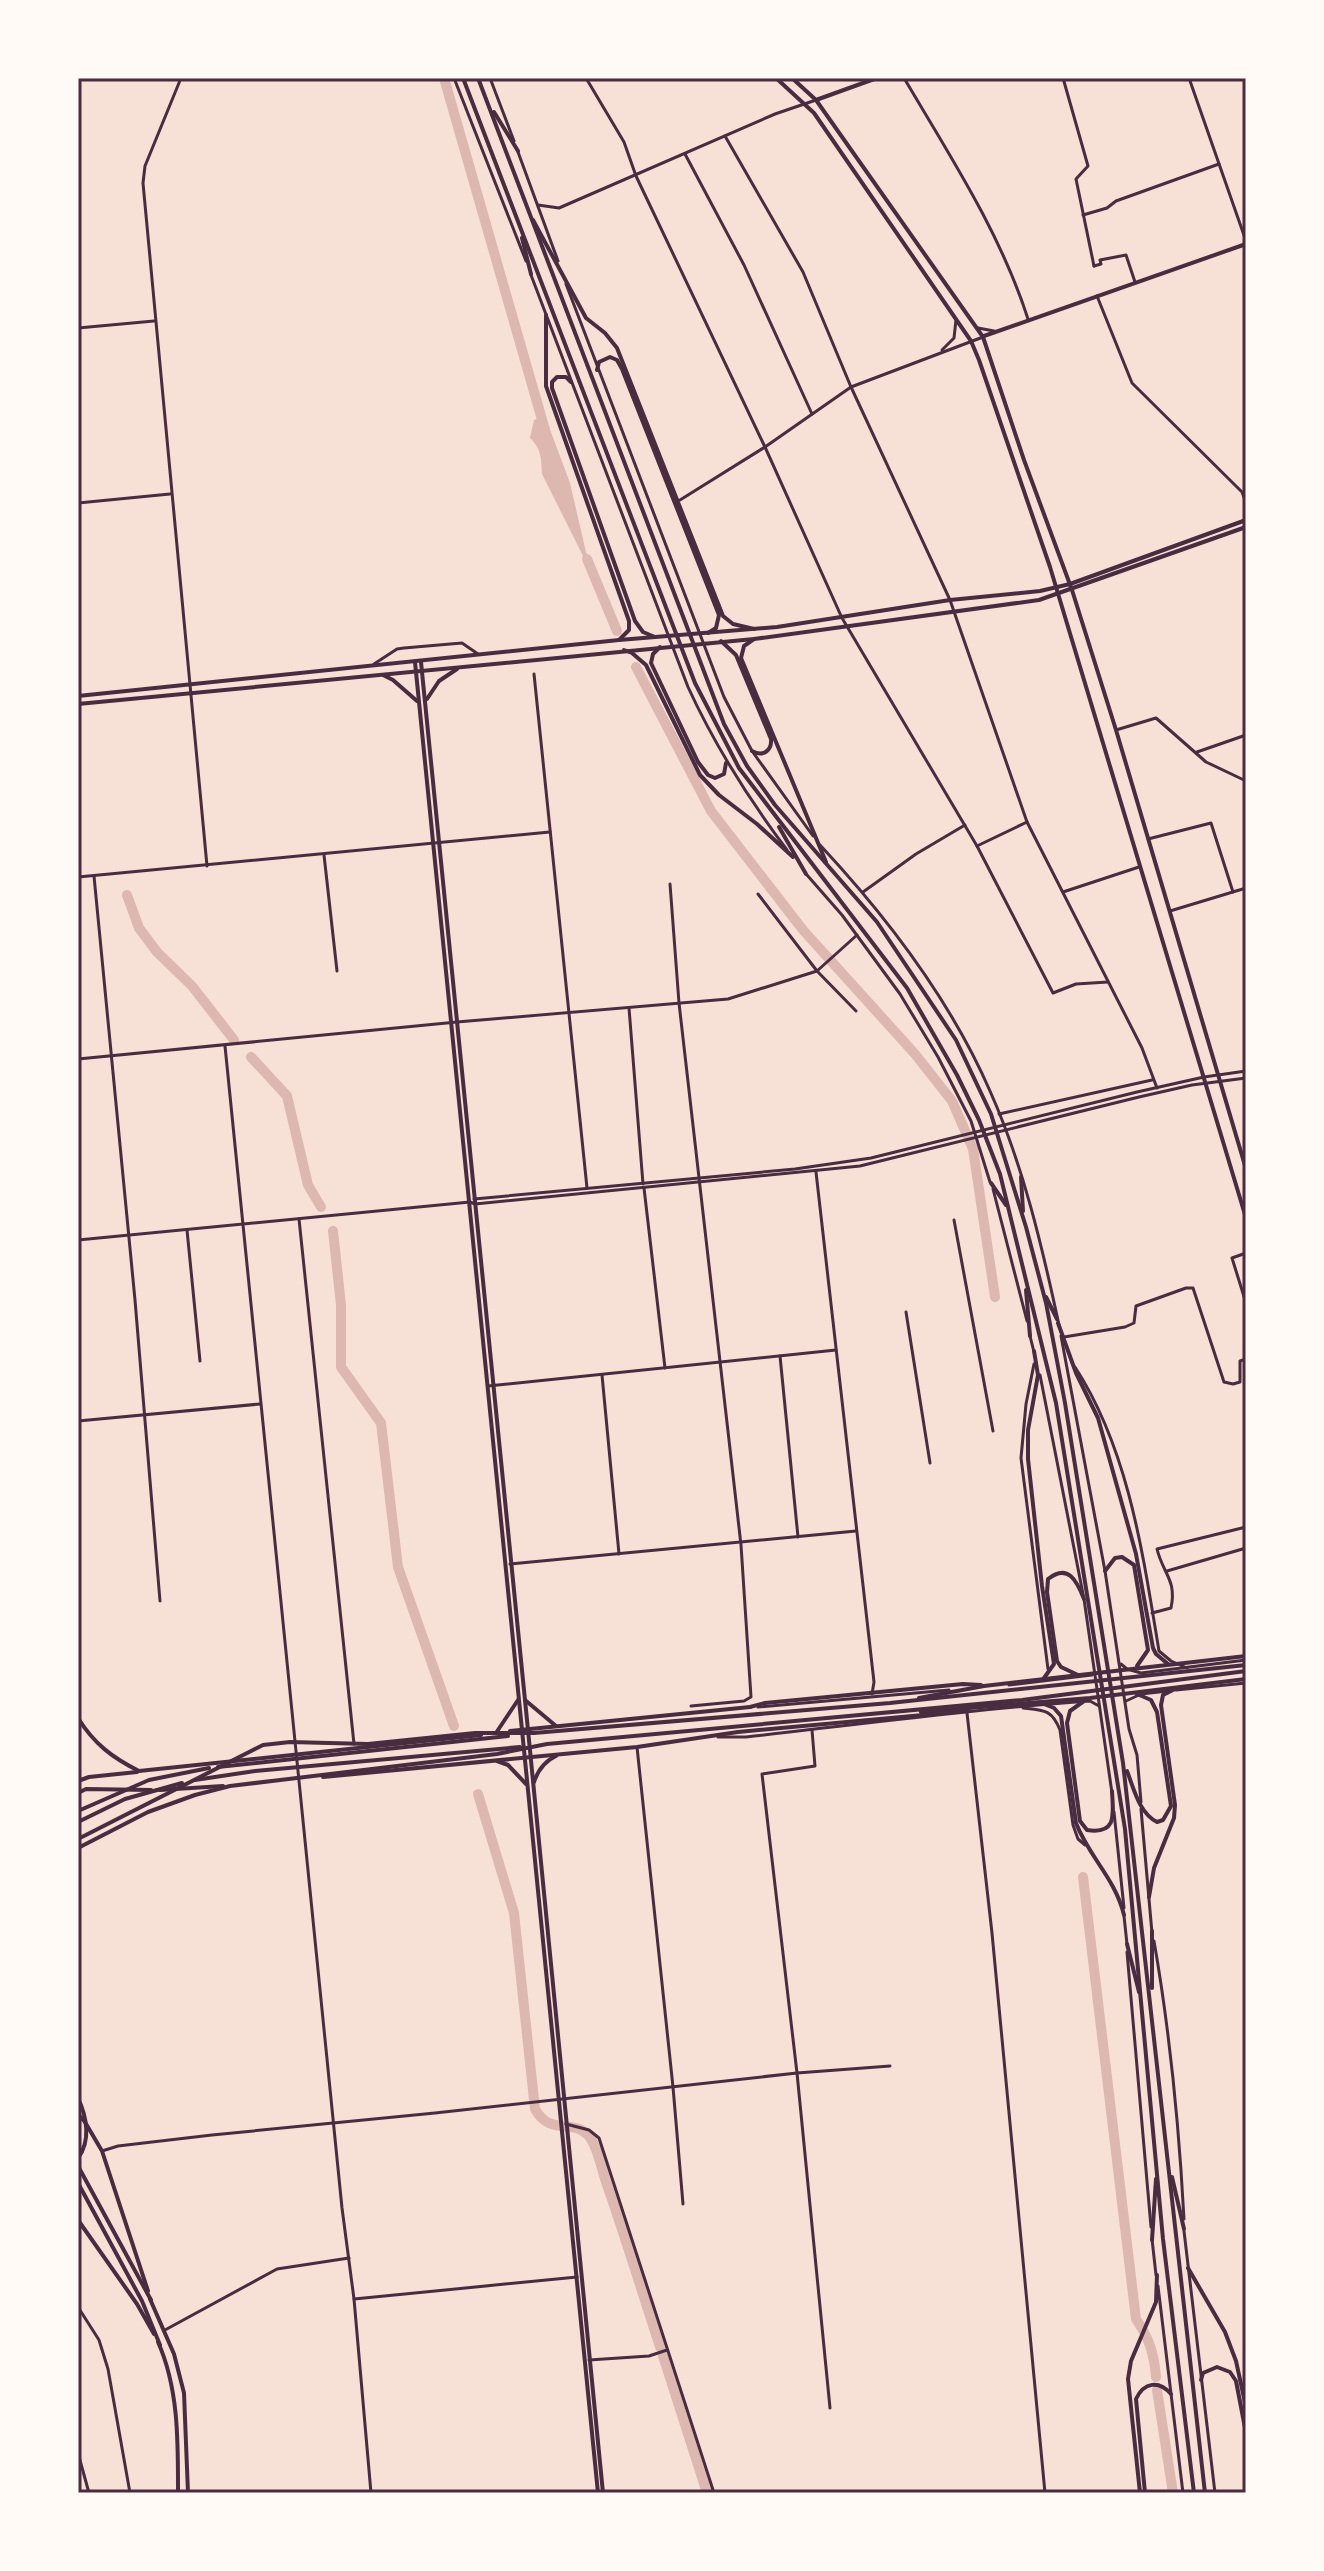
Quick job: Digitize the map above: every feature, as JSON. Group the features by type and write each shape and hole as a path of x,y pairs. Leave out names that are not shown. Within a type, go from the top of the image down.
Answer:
{"main road":[{"path":"463,78 695,683 739,768 914,1000 957,1075 1000,1174 1056,1403 1125,1829 1156,2157 1194,2493"},
{"path":"478,78 724,724 747,766 775,805 877,922 956,1040 991,1114 1023,1217 1042,1290 1065,1403 1123,1763 1205,2493"},
{"path":"776,78 805,104 831,137 971,341 1058,595 1246,1218"},
{"path":"792,78 816,100 983,337 1071,587 1246,1169"},
{"path":"816,100 877,78"},
{"path":"487,101 518,151"},
{"path":"526,208 586,318 605,333 617,348 723,616 733,624 754,629"},
{"path":"518,220 531,274"},
{"path":"983,337 1246,243"},
{"path":"546,315 546,386 629,621 627,635 619,640"},
{"path":"597,370 599,362 610,357 617,360 622,369 719,615 716,628 708,633"},
{"path":"571,382 563,376 557,377 552,382 552,388 635,621 643,632 655,637"},
{"path":"78,704 754,639 1039,600 1246,520"},
{"path":"78,696 754,629 950,600 1071,587 1246,527"},
{"path":"754,639 744,646 741,658 829,868"},
{"path":"721,641 736,655 771,739 771,746 766,752 759,754 752,751"},
{"path":"660,647 653,654 651,663 698,762 708,775 715,778 724,774 726,763"},
{"path":"624,650 640,658 646,665 700,775 719,795 793,857"},
{"path":"418,662 426,702 454,1022"},
{"path":"418,662 416,672 433,845 473,1202 600,2493"},
{"path":"426,702 439,681 459,667"},
{"path":"381,675 393,680 419,703"},
{"path":"772,814 806,874"},
{"path":"1021,1177 1023,1217"},
{"path":"991,1183 1010,1212"},
{"path":"1025,1276 1030,1336"},
{"path":"1042,1290 1098,1418 1136,1554 1153,1648 1168,1664"},
{"path":"1035,1354 1038,1375 1028,1430 1028,1459 1054,1664 1040,1680"},
{"path":"1105,1571 1110,1562 1122,1557 1130,1560 1137,1578 1148,1650 1146,1657 1135,1667"},
{"path":"1080,1676 1061,1667 1057,1661 1047,1592 1048,1579 1062,1572 1069,1573 1078,1583 1084,1599"},
{"path":"890,1703 992,1685 1135,1667 1246,1660"},
{"path":"78,1811 149,1780 194,1770 534,1733 890,1703 1246,1660"},
{"path":"78,1822 125,1799 156,1789 255,1771 1022,1700 1246,1671"},
{"path":"863,1715 1042,1703 1246,1681"},
{"path":"86,1789 78,1784 89,1777 139,1771 768,1703 963,1684 992,1685"},
{"path":"1149,1897 1154,1868 1174,1818 1161,1705 1163,1695 1178,1687"},
{"path":"1123,1763 1141,1807 1149,1818 1157,1822 1166,1816 1173,1805 1156,1706 1135,1693"},
{"path":"1090,1698 1074,1706 1067,1715 1078,1822 1087,1830 1097,1832 1108,1828 1113,1819 1112,1791"},
{"path":"496,1733 522,1700"},
{"path":"522,1700 558,1727"},
{"path":"1042,1703 1054,1708 1061,1716 1078,1822 1089,1848 1119,1894 1124,1915"},
{"path":"78,1793 86,1789 175,1791 497,1761 637,1747 738,1732 939,1715 982,1707"},
{"path":"78,1718 112,1757 139,1771"},
{"path":"78,1839 263,1745 290,1742 368,1744 475,1733 534,1733"},
{"path":"78,1848 148,1812 230,1786 497,1754 547,1744"},
{"path":"530,1785 548,1759 558,1755"},
{"path":"497,1761 508,1765 530,1785"},
{"path":"1152,1931 1152,2010"},
{"path":"1127,1944 1143,2006"},
{"path":"78,2098 85,2122 86,2145 78,2158"},
{"path":"78,2114 102,2151 151,2300"},
{"path":"1167,2156 1184,2229"},
{"path":"1152,2240 1156,2157"},
{"path":"78,2166 151,2300 174,2354 184,2393 188,2493"},
{"path":"78,2183 142,2301 160,2345 172,2388 178,2436 178,2493"},
{"path":"78,2220 137,2304 160,2345"},
{"path":"1188,2268 1225,2332 1246,2407"},
{"path":"1142,2493 1128,2379 1131,2361 1156,2302 1157,2275"},
{"path":"1201,2380 1208,2370 1222,2367 1234,2376 1241,2392 1246,2433"},
{"path":"1142,2493 1135,2407 1138,2394 1154,2384 1171,2394"}],"street":[{"path":"181,78 145,166 143,183 207,866"},
{"path":"454,78 688,687 726,763 756,809 900,994 938,1057 971,1121 991,1183 1035,1354 1084,1599 1100,1707 1112,1791 1127,1944 1152,2240 1183,2493"},
{"path":"490,78 597,370 724,697 752,751 818,843 863,892 927,978 980,1069 1021,1177 1058,1321 1105,1571 1129,1729 1137,1755 1152,1931 1167,2023 1180,2143 1184,2229 1215,2493"},
{"path":"586,78 624,142 636,176 765,447 842,618 977,846 1053,993 1076,984 1108,982"},
{"path":"904,78 980,205 1028,320"},
{"path":"1063,78 1088,166 1076,179 1094,266 1101,264 1100,260 1126,255 1135,282"},
{"path":"1189,78 1246,243"},
{"path":"538,205 559,208 775,114 816,100"},
{"path":"725,136 803,272 851,387 950,600 1027,822 1142,1048 1157,1088"},
{"path":"685,154 744,265 812,414"},
{"path":"1083,215 1219,164"},
{"path":"1097,295 1132,383 1242,492 1246,503"},
{"path":"935,355 949,346 954,338 956,320"},
{"path":"78,328 154,321"},
{"path":"977,328 997,331 1006,328"},
{"path":"680,500 765,447 851,387 983,337"},
{"path":"78,503 171,494"},
{"path":"370,667 397,649 417,647 462,643 481,656"},
{"path":"534,674 587,1188"},
{"path":"1116,730 1156,718 1206,762 1246,781"},
{"path":"1195,753 1246,735"},
{"path":"977,846 1027,822"},
{"path":"1148,839 1211,823 1233,892"},
{"path":"863,892 916,854 965,825"},
{"path":"78,877 440,845 550,832"},
{"path":"324,855 337,971"},
{"path":"1063,892 1141,867"},
{"path":"94,876 160,1601"},
{"path":"670,884 679,1003 740,1543 751,1697 744,1701 691,1706"},
{"path":"1170,911 1246,888"},
{"path":"758,894 817,971 856,1011"},
{"path":"78,1059 728,999 817,971 857,935"},
{"path":"629,1008 643,1186 665,1368"},
{"path":"225,1046 354,2299 371,2492 355,2493"},
{"path":"700,1181 871,1158 1138,1095 1206,1083 1246,1071"},
{"path":"78,1240 816,1172 872,1164 1204,1077 1246,1078"},
{"path":"999,1114 1153,1080"},
{"path":"816,1172 874,1682 872,1697"},
{"path":"473,1202 587,1188 643,1186"},
{"path":"299,1218 355,1748"},
{"path":"954,1220 993,1431"},
{"path":"187,1230 200,1361"},
{"path":"1246,1253 1232,1258 1246,1303"},
{"path":"1064,1337 1125,1327 1134,1323 1133,1308 1136,1306 1193,1288 1224,1382 1240,1382 1240,1361 1246,1359"},
{"path":"906,1312 930,1463"},
{"path":"491,1386 836,1350"},
{"path":"1035,1354 1021,1458 1049,1681"},
{"path":"780,1356 798,1537"},
{"path":"1070,1358 1089,1387 1116,1450 1143,1559 1159,1651 1187,1668"},
{"path":"602,1375 619,1554"},
{"path":"78,1421 260,1404"},
{"path":"1152,1613 1171,1608 1174,1592 1157,1549 1246,1527"},
{"path":"509,1564 856,1531"},
{"path":"1167,1571 1246,1548"},
{"path":"1121,1663 1127,1669 1141,1673 1246,1660"},
{"path":"750,1707 1049,1681 1089,1677 1095,1673"},
{"path":"1126,1701 1141,1694 1246,1681"},
{"path":"710,1737 746,1737 1011,1707 1090,1701 1100,1707"},
{"path":"1011,1707 1043,1710 1055,1718 1060,1730 1073,1825 1078,1839 1089,1848"},
{"path":"967,1713 992,1933 1045,2493"},
{"path":"812,1730 815,1766 762,1774 797,2073 830,2408"},
{"path":"637,1747 683,2204"},
{"path":"102,2151 118,2146 334,2122 890,2066"},
{"path":"565,2127 589,2130 599,2138 714,2493"},
{"path":"164,2330 277,2269 349,2258"},
{"path":"354,2299 580,2277"},
{"path":"78,2307 99,2340 108,2369 130,2493"},
{"path":"588,2361 649,2356 667,2350"},
{"path":"78,2453 89,2493"}],"shaded area":[{"path":"545,416 570,483 586,552 595,571 591,572 542,474 539,451 530,438 534,420"}],"waterway":[{"path":"444,78 545,430"},
{"path":"587,559 617,631"},
{"path":"636,667 711,811 803,930 915,1054 952,1101 973,1149 995,1297"},
{"path":"127,895 139,928 157,952 192,986 234,1040"},
{"path":"251,1057 287,1096 308,1185 321,1207"},
{"path":"333,1231 341,1305 341,1367 381,1423 398,1567 454,1726"},
{"path":"478,1794 514,1913 535,2109 554,2125 582,2130 594,2145 660,2347"},
{"path":"1083,1877 1136,2319 1150,2346 1156,2377"},
{"path":"663,2356 707,2493"},
{"path":"1157,2390 1173,2493"}]}
